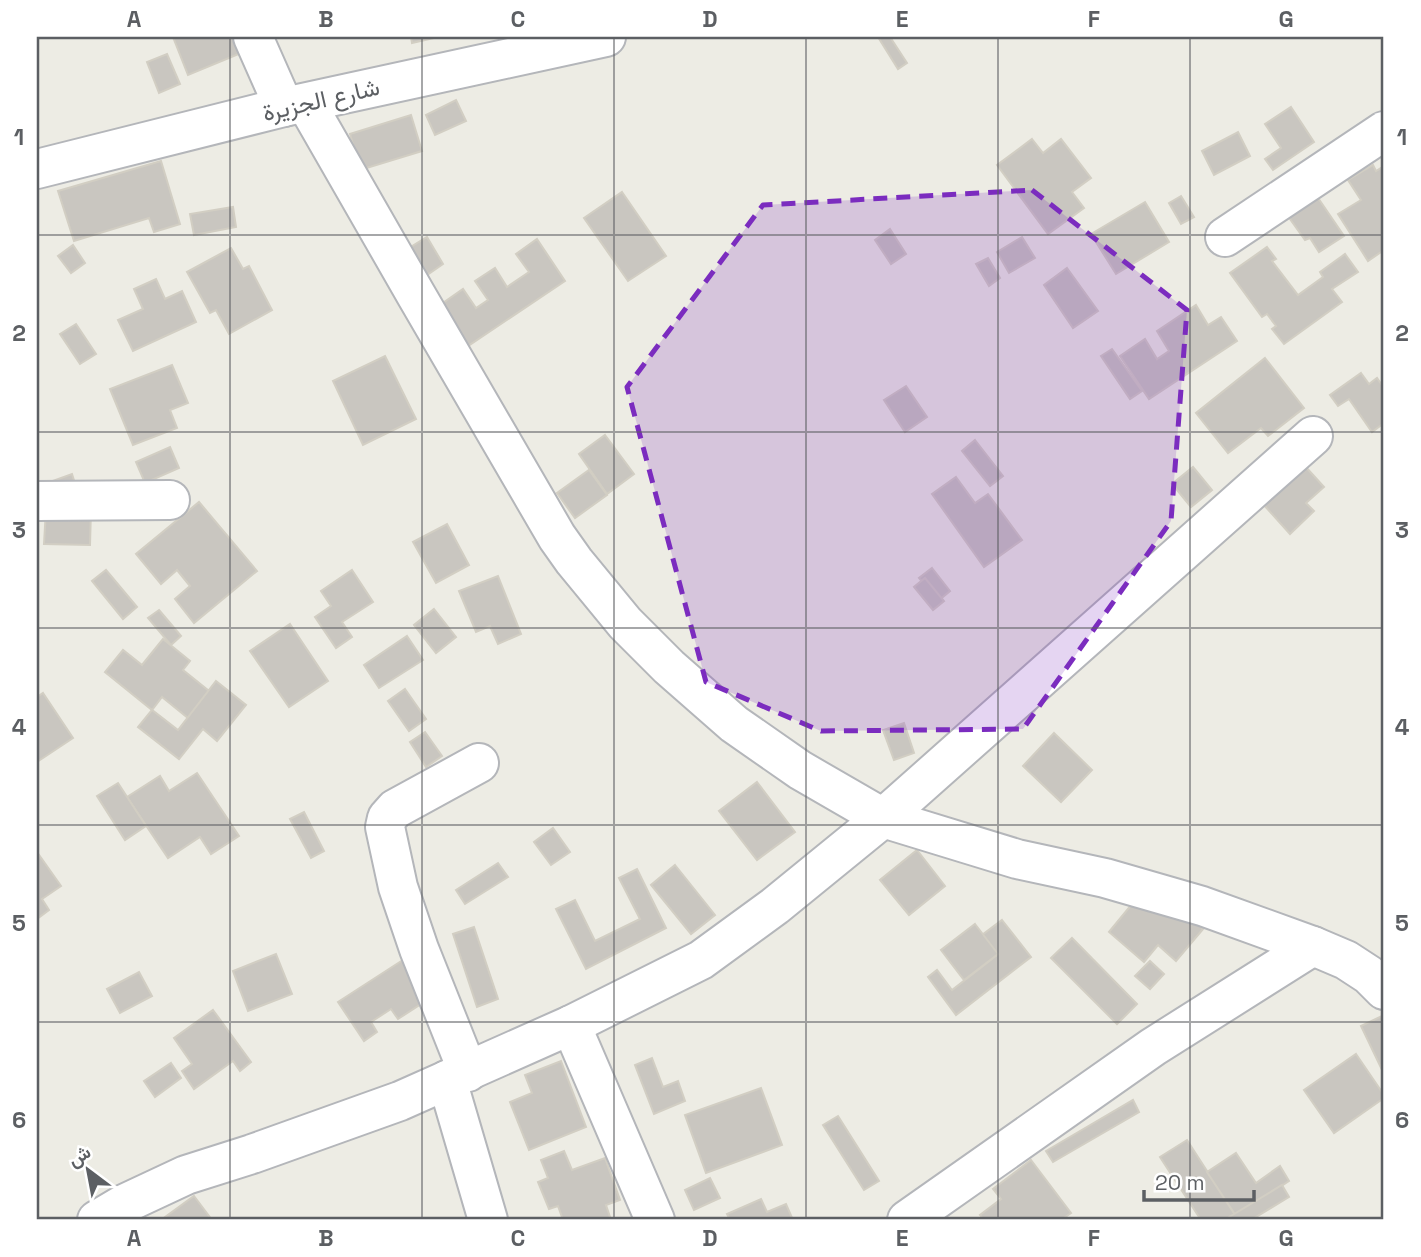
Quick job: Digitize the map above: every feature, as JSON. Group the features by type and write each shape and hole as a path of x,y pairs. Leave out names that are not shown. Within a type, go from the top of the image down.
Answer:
{"street":[{"path":"253,37 415,293 557,537 625,623 669,667 734,724 800,770 883,818 1017,859 1105,878 1202,905 1346,960 1369,975 1384,990"},
{"name":"شارع الجزيرة","path":"37,169 295,105 604,37"},
{"path":"1224,236 1384,131"},
{"path":"97,1220 186,1175 400,1101 571,1025 701,960 775,906 883,818 1312,436"},
{"path":"37,501 170,500"},
{"path":"479,763 396,809 387,818 385,827 398,887 457,1076 488,1220"},
{"path":"907,1220 1153,1047 1314,946"},
{"path":"571,1025 654,1220"}],"highlighted area":[{"path":"1032,190 1187,310 1171,521 1023,729 821,731 706,682 627,387 763,205"}],"building":[{"path":"173,37 240,37 246,51 188,75"},
{"path":"411,37 438,37 412,43"},
{"path":"878,37 890,37 907,63 898,69"},
{"path":"167,54 180,84 159,93 147,62"},
{"path":"456,100 466,121 435,135 426,115"},
{"path":"1291,107 1314,142 1273,170 1265,159 1281,148 1265,124"},
{"path":"411,115 422,151 360,170 350,134"},
{"path":"1238,132 1250,156 1214,175 1202,151"},
{"path":"1032,139 1043,153 1061,139 1091,178 1072,192 1084,208 1048,234 997,165"},
{"path":"161,161 180,224 154,232 149,218 74,241 58,191"},
{"path":"1373,165 1376,171 1384,166 1384,250 1368,261 1338,214 1361,200 1348,180"},
{"path":"622,192 666,256 628,281 584,218"},
{"path":"1314,192 1344,236 1319,252 1310,238 1305,240 1285,212"},
{"path":"1181,196 1194,217 1181,224 1169,203"},
{"path":"1145,202 1169,242 1116,274 1091,234"},
{"path":"233,207 236,227 194,235 190,214"},
{"path":"890,229 906,254 891,264 875,240"},
{"path":"427,237 443,264 427,275 409,248"},
{"path":"1022,237 1035,258 1009,273 997,252"},
{"path":"537,239 565,281 468,346 440,305 463,289 476,308 488,300 475,281 495,268 507,287 529,272 516,254"},
{"path":"73,245 85,263 71,273 58,256"},
{"path":"1267,247 1276,259 1272,261 1298,295 1323,277 1320,272 1345,254 1358,272 1332,289 1342,302 1284,344 1272,329 1276,326 1267,314 1262,317 1230,273"},
{"path":"231,248 243,269 249,266 272,310 229,334 216,310 210,313 187,272"},
{"path":"988,258 1000,278 989,286 976,264"},
{"path":"1067,268 1098,311 1073,328 1044,285"},
{"path":"156,279 165,299 182,291 196,322 133,351 118,320 143,309 134,289"},
{"path":"1196,305 1208,325 1221,317 1237,341 1149,399 1120,356 1145,339 1157,359 1169,351 1157,331"},
{"path":"76,324 96,354 80,364 60,334"},
{"path":"1112,349 1142,391 1130,399 1101,356"},
{"path":"385,356 416,419 363,445 333,381"},
{"path":"1265,358 1304,408 1268,436 1261,428 1228,453 1196,413"},
{"path":"172,365 188,403 170,410 177,428 133,445 110,389"},
{"path":"1361,373 1369,384 1377,378 1384,388 1384,423 1372,432 1349,399 1338,406 1330,395"},
{"path":"906,386 927,417 905,432 884,400"},
{"path":"605,435 634,474 607,494 579,454"},
{"path":"975,440 1003,476 990,486 962,451"},
{"path":"170,447 179,468 145,483 136,462"},
{"path":"1294,454 1324,487 1306,503 1314,511 1290,534 1253,493"},
{"path":"1193,467 1212,490 1191,507 1172,484"},
{"path":"589,470 607,495 575,518 557,493"},
{"path":"72,474 77,490 47,483"},
{"path":"956,477 975,503 988,494 1022,540 984,567 932,494"},
{"path":"199,502 257,571 194,623 175,599 190,586 177,570 161,584 136,554"},
{"path":"46,509 91,510 90,545 44,544"},
{"path":"447,524 469,565 436,583 413,542"},
{"path":"932,568 950,591 938,601 919,578"},
{"path":"106,570 137,607 123,619 92,581"},
{"path":"352,570 373,602 342,622 352,637 336,648 315,617 331,606 321,591"},
{"path":"498,576 521,634 498,644 490,626 476,632 459,591"},
{"path":"925,578 944,601 933,610 914,587"},
{"path":"434,609 456,637 436,653 414,625"},
{"path":"159,610 181,636 171,645 148,618"},
{"path":"290,624 328,681 289,707 250,651"},
{"path":"407,636 423,660 379,688 364,665"},
{"path":"163,639 190,661 183,670 209,691 188,718 162,697 152,710 105,672 123,650 142,665"},
{"path":"216,681 246,705 217,741 203,729 179,759 138,727 152,710 178,730"},
{"path":"405,689 426,719 409,731 388,701"},
{"path":"43,693 73,738 37,762 37,697"},
{"path":"904,723 914,753 894,760 883,730"},
{"path":"425,732 442,756 426,767 410,742"},
{"path":"1054,733 1092,770 1061,802 1023,766"},
{"path":"197,773 239,836 211,854 200,837 168,858 127,797 160,776 169,791"},
{"path":"757,782 795,832 757,860 719,811"},
{"path":"118,783 146,826 125,840 97,796"},
{"path":"304,812 324,851 311,858 290,819"},
{"path":"553,828 570,852 551,865 534,842"},
{"path":"917,850 945,886 909,915 880,880"},
{"path":"37,852 61,886 42,899 49,910 37,919"},
{"path":"498,863 508,877 465,904 456,890"},
{"path":"675,865 715,915 691,934 651,885"},
{"path":"637,869 666,928 586,969 556,909 575,900 595,941 640,919 619,878"},
{"path":"1155,876 1185,914 1203,929 1176,961 1158,945 1144,962 1109,932"},
{"path":"1002,920 1031,957 956,1015 928,977 937,970 952,990 997,955 982,935"},
{"path":"975,924 998,954 964,980 941,950"},
{"path":"474,927 498,999 477,1007 453,934"},
{"path":"1072,938 1137,1004 1117,1024 1051,958"},
{"path":"276,954 292,994 248,1011 233,971"},
{"path":"409,956 421,1004 398,1019 391,1009 371,1022 377,1032 364,1041 338,1002"},
{"path":"1150,961 1164,974 1150,989 1135,976"},
{"path":"139,972 152,996 120,1013 107,989"},
{"path":"213,1010 251,1062 240,1071 233,1061 194,1089 182,1071 192,1064 174,1038"},
{"path":"1384,1015 1384,1074 1361,1026"},
{"path":"1356,1054 1384,1098 1334,1133 1304,1090"},
{"path":"652,1058 663,1087 678,1081 685,1101 654,1114 635,1065"},
{"path":"561,1061 586,1127 529,1150 510,1102 532,1093 525,1075"},
{"path":"171,1063 181,1078 155,1097 144,1081"},
{"path":"761,1088 782,1145 706,1173 685,1115"},
{"path":"1133,1100 1139,1112 1053,1162 1046,1151"},
{"path":"838,1116 879,1181 864,1190 823,1125"},
{"path":"1187,1140 1236,1216 1229,1220 1201,1220 1160,1157"},
{"path":"564,1151 572,1170 605,1158 620,1200 606,1205 611,1220 563,1220 558,1206 549,1209 538,1182 548,1178 541,1160"},
{"path":"1236,1153 1256,1183 1280,1166 1289,1181 1236,1216 1207,1172"},
{"path":"1031,1160 1071,1213 1061,1220 984,1220 980,1215 1001,1199 993,1189"},
{"path":"710,1178 720,1198 694,1210 685,1190"},
{"path":"1282,1185 1289,1197 1251,1220 1226,1219"},
{"path":"194,1196 212,1220 161,1220"},
{"path":"761,1199 767,1212 786,1204 793,1220 730,1220 727,1214"}]}
